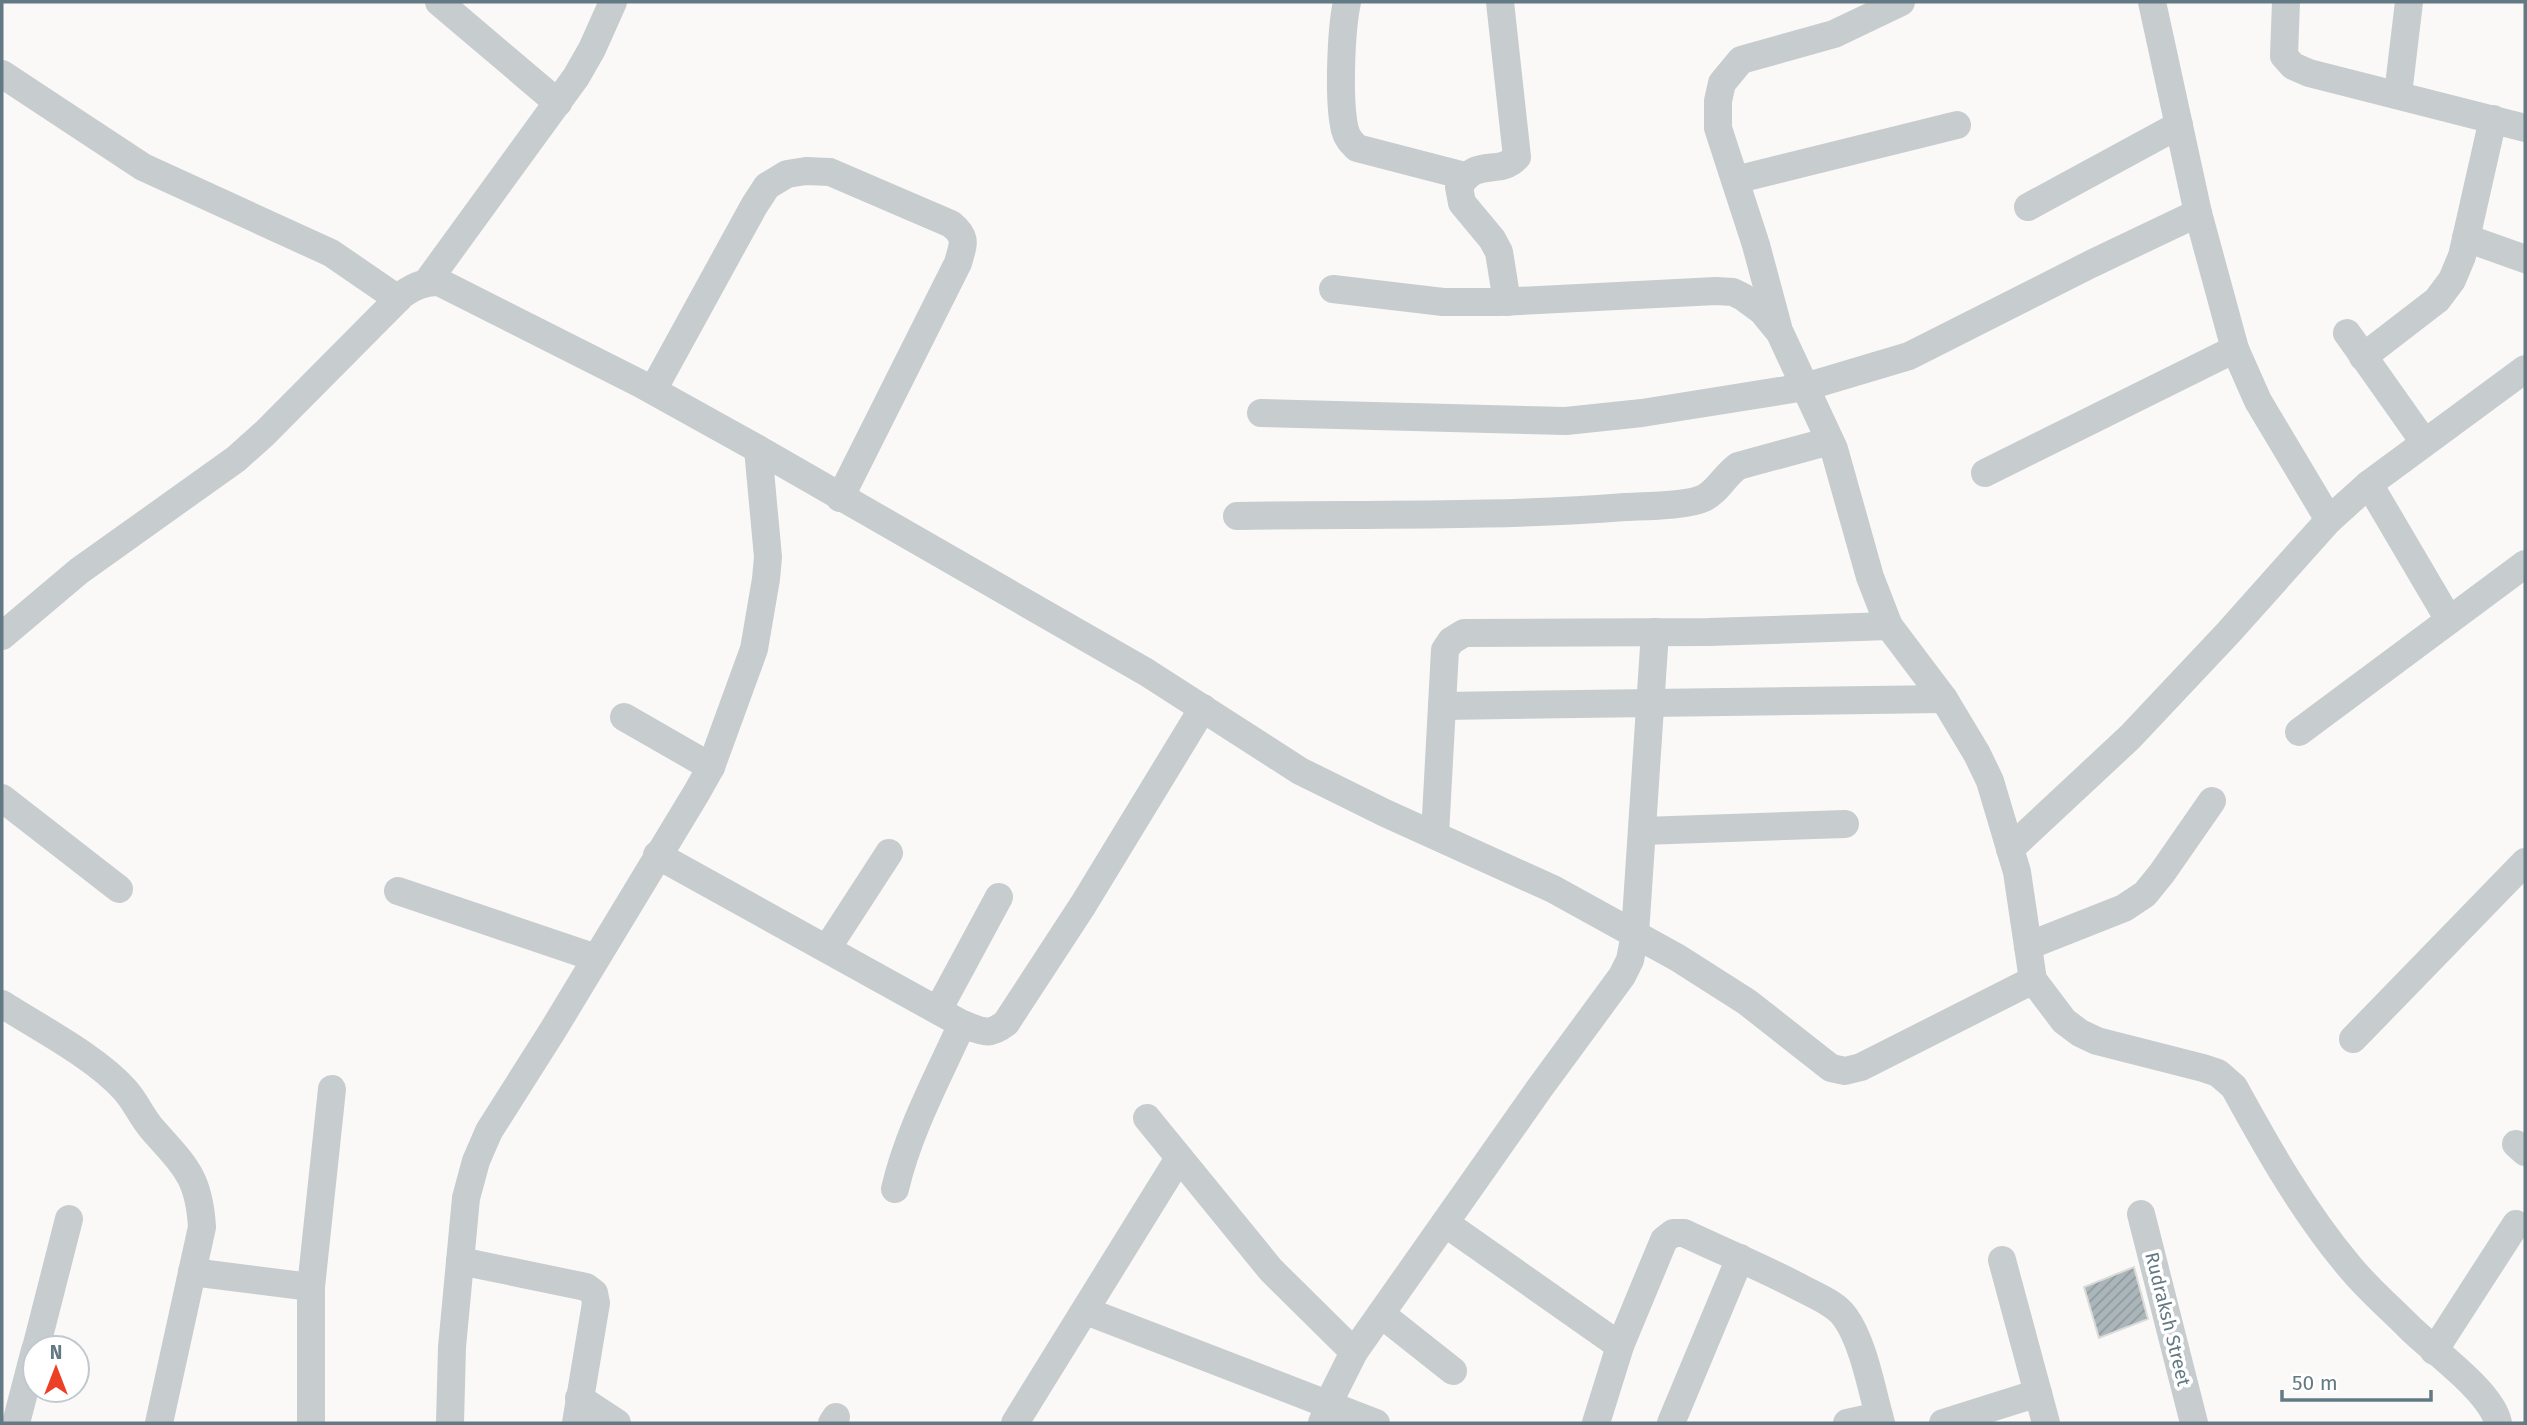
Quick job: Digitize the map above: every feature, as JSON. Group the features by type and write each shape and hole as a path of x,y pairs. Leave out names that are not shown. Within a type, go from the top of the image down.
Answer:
{"street":[{"path":"439,2 558,103"},
{"path":"427,282 558,103 592,49 613,2"},
{"path":"1347,2 1341,82 1344,128 1348,140 1357,148 1465,176"},
{"path":"1500,2 1517,157 1510,164 1475,170 1465,176 1459,187 1462,203 1492,239 1499,252 1507,302"},
{"path":"1901,2 1834,34 1741,60 1722,83 1718,101 1718,128 1756,245 1780,333 1830,441 1870,577 1889,626 1944,699 1990,781 2017,872 2033,980 2064,1021 2080,1033 2097,1041 2218,1073 2234,1087 2297,1197 2350,1267 2434,1352 2480,1391 2504,1419"},
{"path":"2152,2 2198,213 2235,349 2258,401 2329,520"},
{"path":"2287,2 2284,57 2293,66 2309,73 2525,128"},
{"path":"2398,94 2409,2"},
{"path":"2,74 143,167 202,196 307,241 353,267 398,299"},
{"path":"2363,357 2437,300 2452,280 2466,238 2493,119"},
{"path":"2028,207 2179,124"},
{"path":"1735,180 1957,125"},
{"path":"653,390 754,206 767,186 786,174 806,171 830,173 951,224 961,232 964,243 958,263 840,498"},
{"path":"1261,413 1566,421 1642,413 1805,387 1909,356 2198,213"},
{"path":"2466,238 2525,259"},
{"path":"2,636 79,571 236,459 398,299 416,286 439,282 653,390 758,449 1146,672 1300,771 1385,813 1553,889 1678,958 1746,1002 1831,1068 1845,1071 1861,1067 2033,980"},
{"path":"1333,289 1443,302 1507,302 1733,292 1762,312 1780,333"},
{"path":"2347,333 2424,442"},
{"path":"1985,473 2235,349"},
{"path":"2010,849 2130,737 2329,520 2369,484 2525,369"},
{"path":"1237,516 1565,512 1667,504 1702,499 1738,466 1830,441"},
{"path":"450,1423 452,1347 470,1177 489,1131 711,766 754,649 768,557 758,449"},
{"path":"2369,484 2449,620"},
{"path":"2299,732 2525,564"},
{"path":"1435,835 1445,650 1451,641 1465,632 1655,632 1889,626"},
{"path":"1325,1415 1354,1352 1539,1088 1622,976 1630,960 1635,934 1643,831 1655,632"},
{"path":"1442,706 1944,699"},
{"path":"657,855 828,947 962,1024 984,1032 995,1032 1006,1023 1083,905 1203,708"},
{"path":"624,717 711,766"},
{"path":"2,798 119,889"},
{"path":"2028,946 2124,908 2145,894 2212,801"},
{"path":"1643,831 1845,824"},
{"path":"828,947 889,853"},
{"path":"2353,1039 2525,862"},
{"path":"398,891 596,958"},
{"path":"938,1010 999,897"},
{"path":"2,1004 92,1062 125,1089 150,1127 179,1157 192,1177 201,1203 202,1227 159,1423"},
{"path":"895,1189 900,1165 962,1024"},
{"path":"311,1423 311,1287 332,1089"},
{"path":"1147,1118 1271,1270 1354,1352"},
{"path":"1015,1423 1179,1158"},
{"name":"Rudraksh Street","path":"2141,1214 2194,1423"},
{"path":"39,1334 69,1219"},
{"path":"1445,1223 1620,1346"},
{"path":"2434,1352 2516,1224"},
{"path":"1597,1423 1620,1346 1664,1240 1673,1233 1684,1233 1740,1258 1816,1296 1843,1314 1850,1324 1859,1349 1880,1420 1847,1423"},
{"path":"1671,1423 1740,1258"},
{"path":"2002,1260 2046,1423"},
{"path":"460,1261 586,1287 594,1293 596,1303 578,1411 617,1423"},
{"path":"192,1272 311,1287"},
{"path":"1086,1311 1325,1415 1376,1423"},
{"path":"1381,1314 1453,1371"},
{"path":"1943,1423 2038,1393"},
{"path":"16,1423 21,1404"}],"building":[{"path":"2134,1267 2148,1319 2099,1338 2084,1287"}]}
